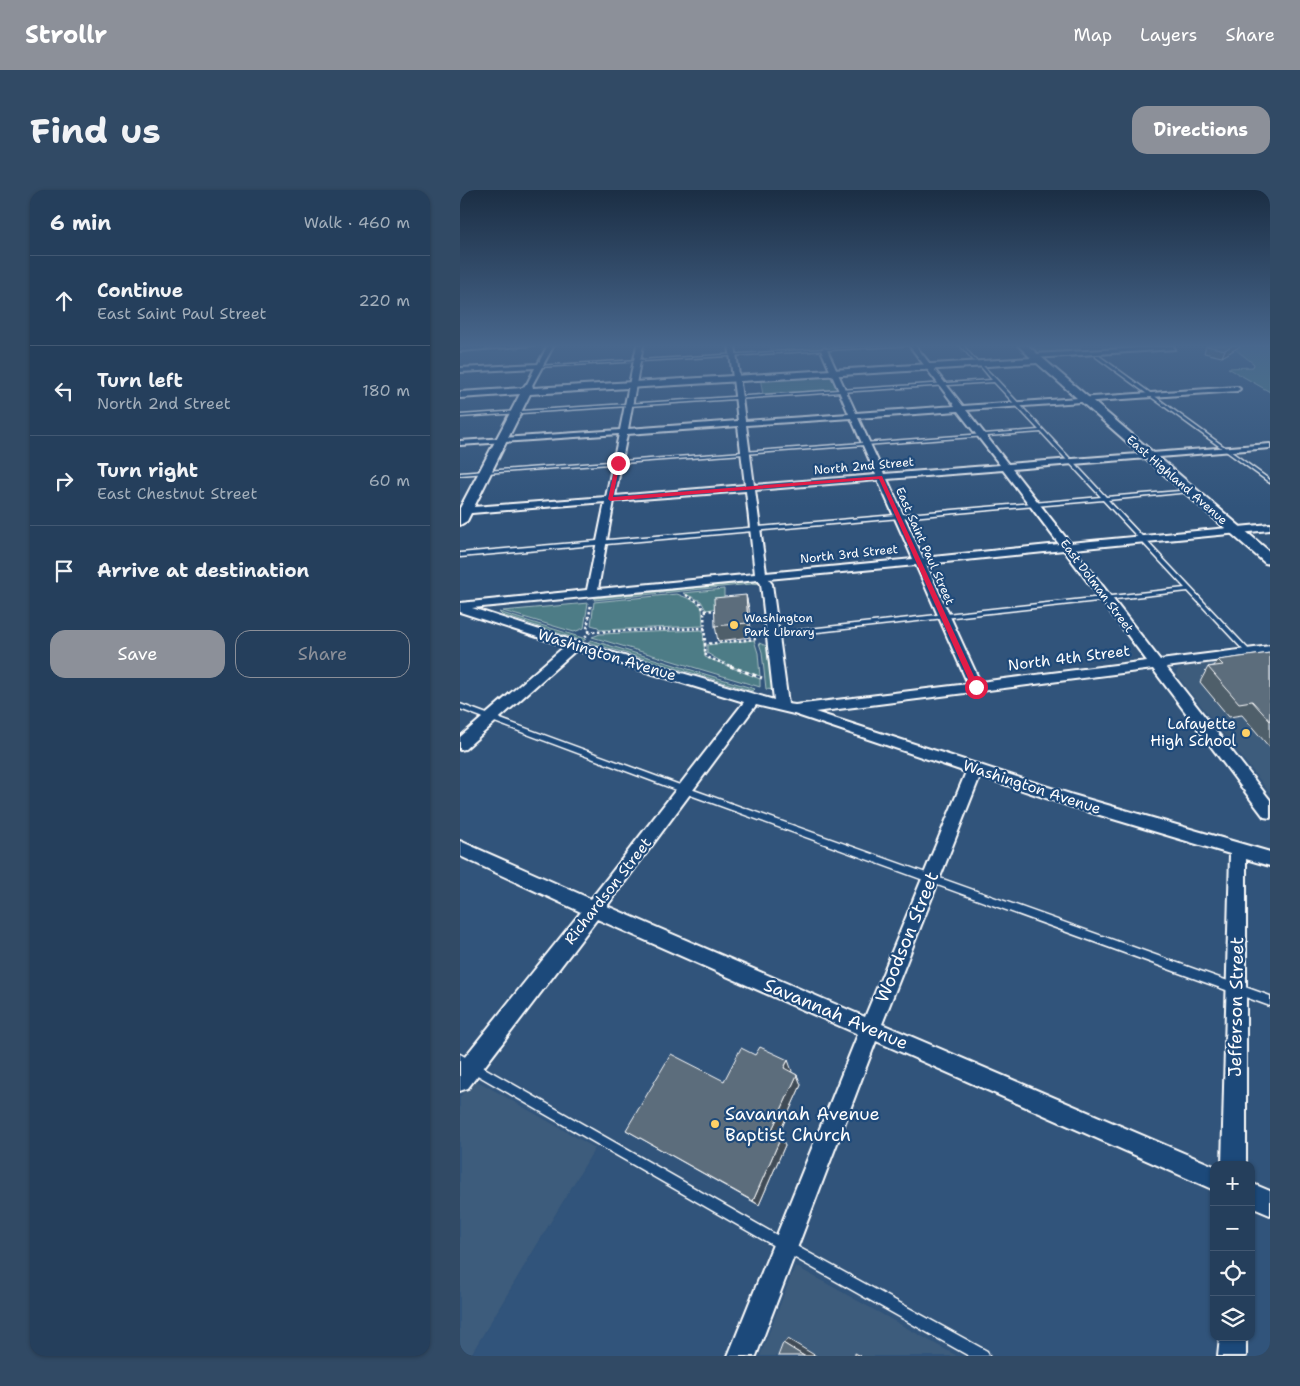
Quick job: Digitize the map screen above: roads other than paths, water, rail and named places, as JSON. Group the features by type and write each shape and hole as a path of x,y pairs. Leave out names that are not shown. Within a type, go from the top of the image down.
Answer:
{"street":[{"path":"462,514 522,399"},
{"path":"592,597 610,499 625,432 629,399"},
{"path":"738,399 761,577 766,584 772,635 788,709"},
{"name":"East Saint Paul Street","path":"846,399 976,687"},
{"name":"East Dolman Street","path":"954,399 1270,812"},
{"path":"460,443 1093,399"},
{"name":"East Highland Avenue","path":"1085,400 1270,560"},
{"name":"North 2nd Street","path":"462,514 610,499 1270,446"},
{"name":"North 3rd Street","path":"460,607 592,597 761,577 1270,527"},
{"name":"Washington Avenue","path":"460,607 580,641 754,700"},
{"path":"460,745 580,641"},
{"name":"North 4th Street","path":"754,700 788,709 1270,650"},
{"name":"Richardson Street","path":"460,1080 466,1062 594,909 754,700"},
{"name":"Washington Avenue","path":"788,709 1073,801 1270,859"},
{"name":"Woodson Street","path":"742,1356 870,1029 975,769"},
{"name":"Savannah Avenue","path":"460,848 594,909 1210,1176"},
{"name":"Jefferson Street","path":"1234,1161 1238,850"},
{"path":"1255,1197 1270,1203"},
{"path":"1232,1341 1232,1356"}],"lane":[{"path":"460,416 716,399"},
{"path":"1013,399 1249,653"},
{"path":"1156,399 1270,482"},
{"path":"460,474 1042,431"},
{"path":"460,555 1190,490"},
{"path":"772,635 1190,589"},
{"path":"460,706 685,790 1270,1001"},
{"path":"466,1062 785,1246 982,1356"}],"place":[{"name":"Washington Park Library","path":"734,625"},
{"name":"Lafayette High School","path":"1246,733"},
{"name":"Savannah Avenue Baptist Church","path":"715,1124"}]}
